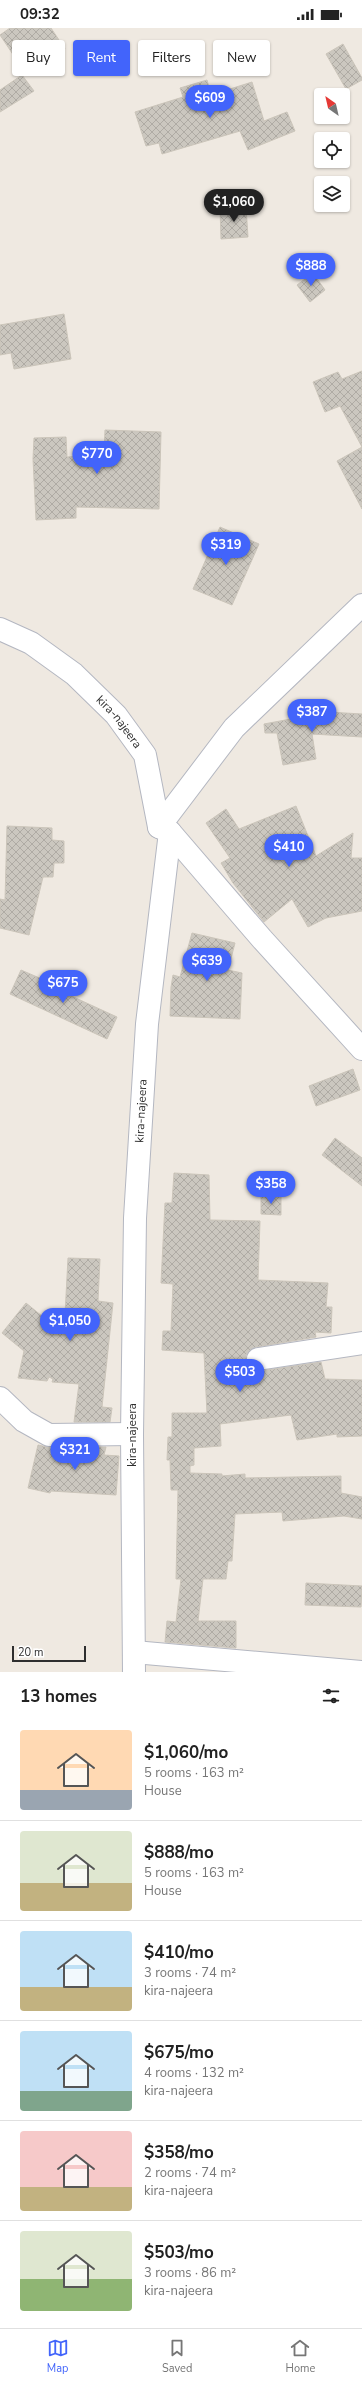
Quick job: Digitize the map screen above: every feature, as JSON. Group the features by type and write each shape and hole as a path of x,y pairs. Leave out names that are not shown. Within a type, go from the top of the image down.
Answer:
{"street":[{"path":"362,605 234,728 165,830 362,1049"},
{"name":"kira-najeera","path":"0,629 30,643 74,674 116,715 145,755 165,830 147,1024 135,1218 132,1434 134,1662"},
{"path":"258,1359 362,1343"},
{"path":"0,1398 24,1420 49,1435 132,1434"},
{"path":"134,1662 362,1672"}],"building":[{"path":"10,28 51,28 59,40 12,40 12,53 0,35"},
{"path":"343,44 362,80 345,88 326,54"},
{"path":"23,76 34,91 0,112 0,90"},
{"path":"207,80 211,95 252,82 264,121 287,112 295,131 248,150 240,131 162,154 159,143 146,146 135,112 183,97 180,88"},
{"path":"246,207 248,237 221,239 220,208"},
{"path":"313,273 325,290 310,302 297,285"},
{"path":"64,314 71,359 14,369 11,353 0,355 0,325"},
{"path":"362,371 362,447 340,406 325,412 313,382 338,372 342,379"},
{"path":"105,430 161,432 159,509 76,507 76,518 36,520 33,459 34,438 66,437 67,457 104,455"},
{"path":"362,447 362,509 337,461"},
{"path":"220,527 259,544 232,605 193,589"},
{"path":"328,712 362,714 362,737 312,734 316,759 283,765 277,733 265,733 264,724"},
{"path":"296,806 316,856 353,833 351,858 362,858 362,911 326,918 308,927 292,899 264,922 233,883 221,863 230,858 206,823 226,809 239,829"},
{"path":"7,826 52,828 52,840 64,841 64,863 54,863 53,877 43,877 29,935 0,928 0,899 5,900"},
{"path":"192,933 235,943 228,970 242,973 240,1019 170,1016 173,975 180,977"},
{"path":"21,970 58,986 56,989 117,1017 107,1039 10,994"},
{"path":"353,1069 360,1090 316,1106 309,1086"},
{"path":"335,1138 362,1158 362,1186 322,1155"},
{"path":"174,1173 209,1175 210,1220 260,1221 258,1280 328,1283 326,1307 332,1307 331,1333 315,1332 316,1337 256,1347 246,1355 246,1361 249,1367 260,1371 321,1362 325,1379 362,1380 362,1436 337,1437 337,1434 297,1440 291,1415 220,1424 221,1446 194,1448 194,1465 190,1466 190,1473 222,1474 222,1476 245,1474 245,1478 341,1476 341,1493 362,1497 362,1519 344,1516 283,1521 282,1512 235,1514 232,1561 228,1561 226,1579 203,1579 198,1621 236,1621 236,1648 165,1642 167,1621 176,1622 181,1579 176,1579 178,1490 171,1490 170,1460 167,1460 168,1437 172,1437 172,1413 207,1413 204,1353 162,1350 163,1331 171,1331 173,1284 161,1283 165,1203 172,1203"},
{"path":"261,1195 281,1196 281,1215 261,1214"},
{"path":"68,1258 100,1259 98,1301 113,1303 102,1407 112,1408 110,1422 74,1422 79,1384 52,1382 53,1379 49,1377 47,1381 18,1378 24,1351 2,1333 26,1303 64,1334"},
{"path":"38,1445 69,1452 70,1447 106,1447 104,1455 119,1456 116,1495 51,1491 50,1493 28,1488"},
{"path":"306,1583 362,1586 361,1607 305,1605"}]}
